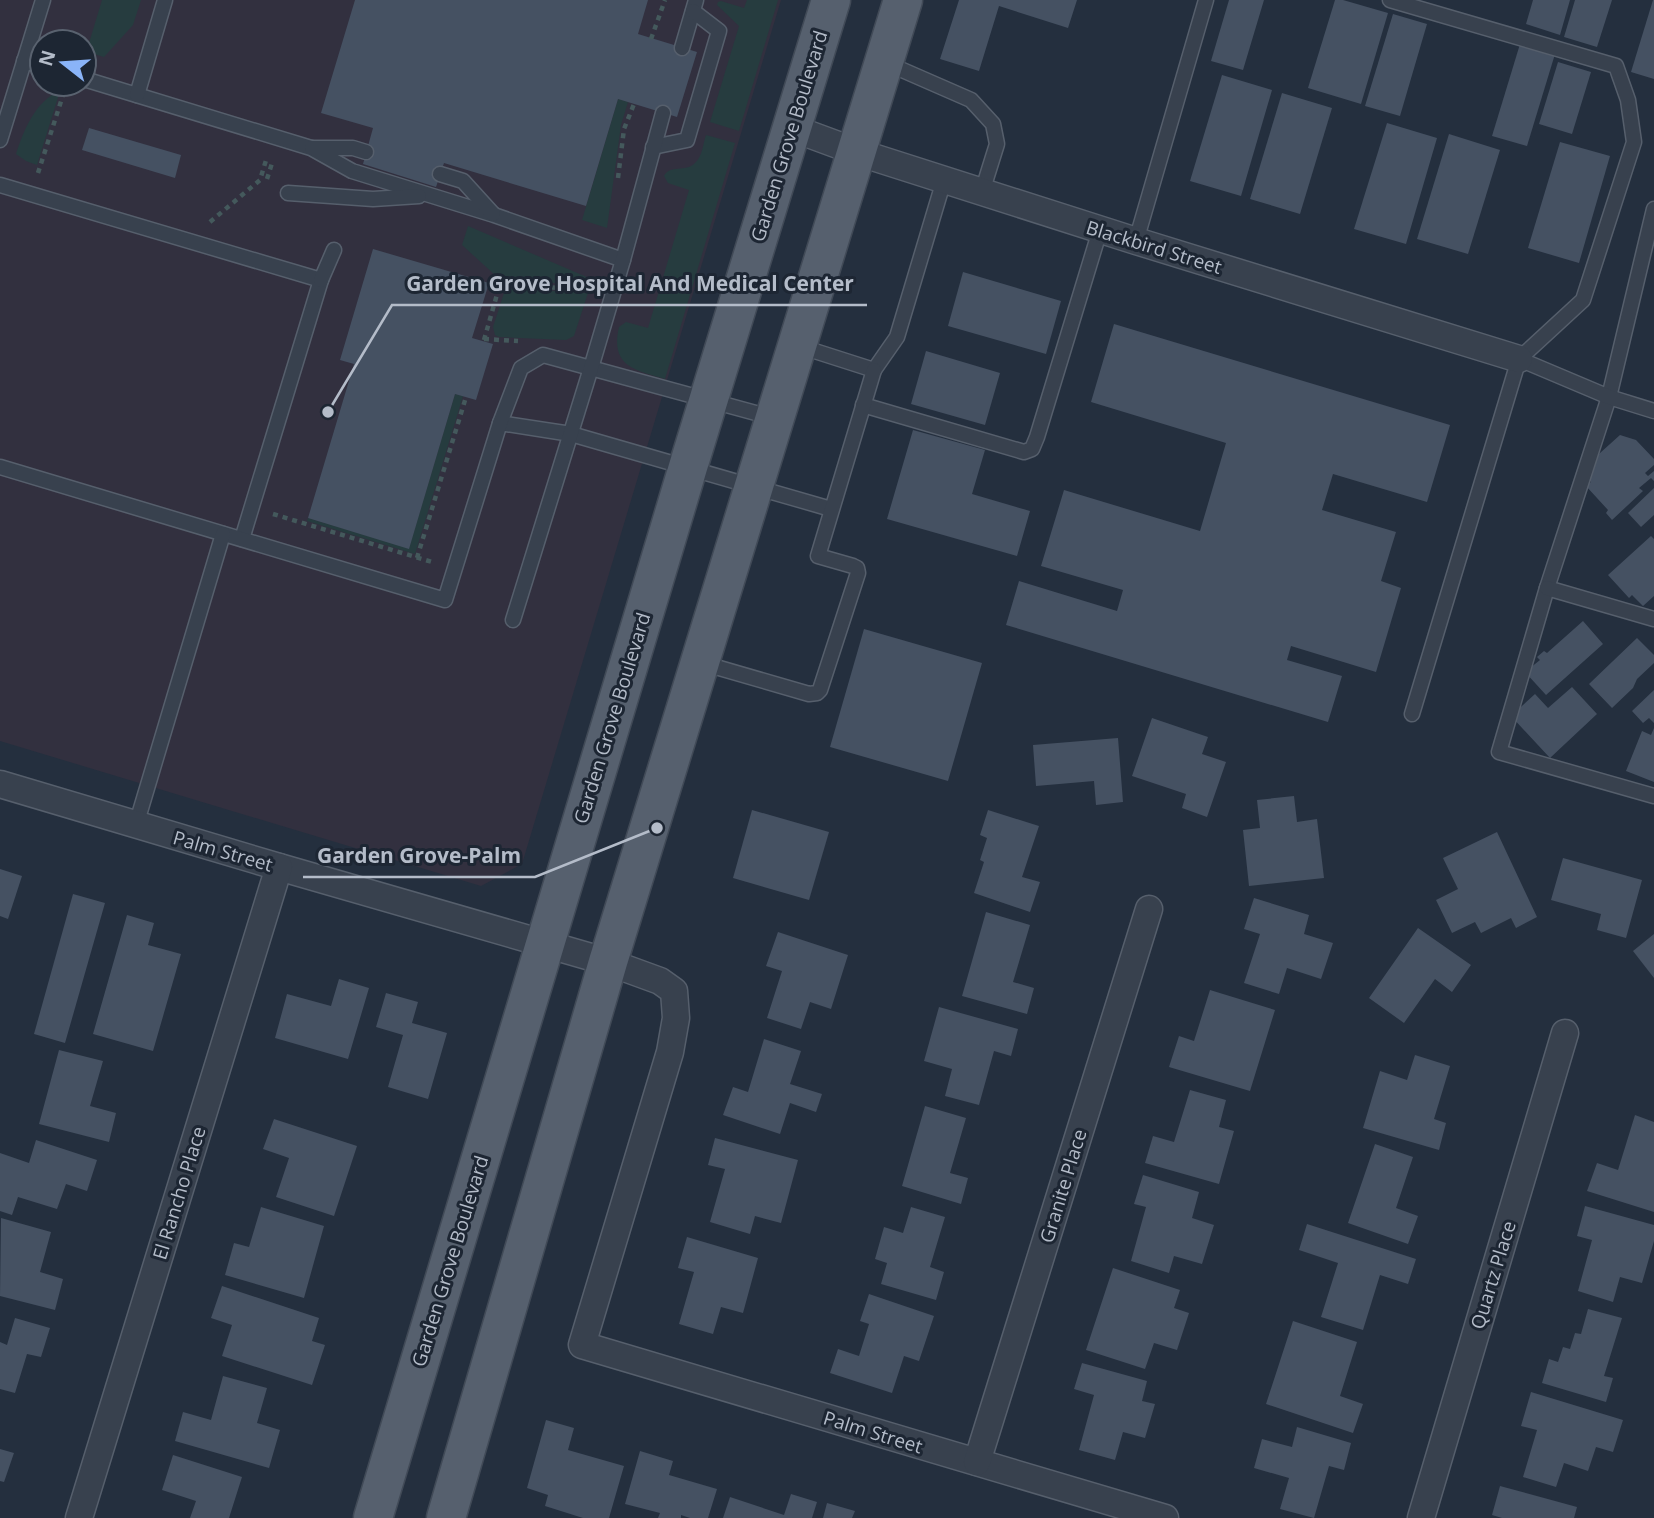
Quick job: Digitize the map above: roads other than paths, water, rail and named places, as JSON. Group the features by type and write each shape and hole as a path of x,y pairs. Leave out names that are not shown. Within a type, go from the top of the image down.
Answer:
{"main road":[{"name":"Garden Grove Boulevard","path":"373,1518 708,400 831,0"},
{"path":"446,1518 608,962 903,0"}],"street":[{"name":"Blackbird Street","path":"792,128 857,152 1100,230 1519,359"},
{"name":"Palm Street","path":"0,784 608,962 660,981 674,991 676,1018 670,1052 582,1345 1165,1518"},
{"name":"El Rancho Place","path":"79,1518 279,867"},
{"name":"Granite Place","path":"977,1462 1149,909"},
{"name":"Quartz Place","path":"1421,1518 1565,1032"}],"lane":[{"path":"0,140 43,0"},
{"path":"137,95 165,0"},
{"path":"1136,241 1206,0"},
{"path":"1390,0 1616,66 1628,100 1634,142 1583,300 1519,359 1412,714"},
{"path":"653,148 687,140 719,31 694,6 682,48"},
{"path":"24,61 28,62"},
{"path":"884,62 971,100 993,124 997,144 982,192"},
{"path":"98,83 311,148 352,171 494,215 623,260"},
{"path":"513,620 623,260 663,113"},
{"path":"311,148 353,148 366,152"},
{"path":"440,174 463,181 494,215"},
{"path":"701,662 809,694 820,690 858,573 853,566 818,556 874,370 897,337 944,180"},
{"path":"0,185 321,280"},
{"path":"288,193 373,198 428,195"},
{"path":"1654,209 1609,397 1547,588 1499,752 1654,796"},
{"path":"863,405 1024,452 1032,449 1100,230"},
{"path":"242,539 321,280 334,250"},
{"path":"798,346 874,370"},
{"path":"0,467 445,600 500,423 521,368 543,355 776,419"},
{"path":"1519,359 1609,397 1654,411"},
{"path":"500,423 571,434 831,509"},
{"path":"136,825 223,534"},
{"path":"1547,588 1654,619"}],"place":[{"name":"Garden Grove Hospital And Medical Center","path":"328,412"},
{"name":"Garden Grove-Palm","path":"657,828"}]}
